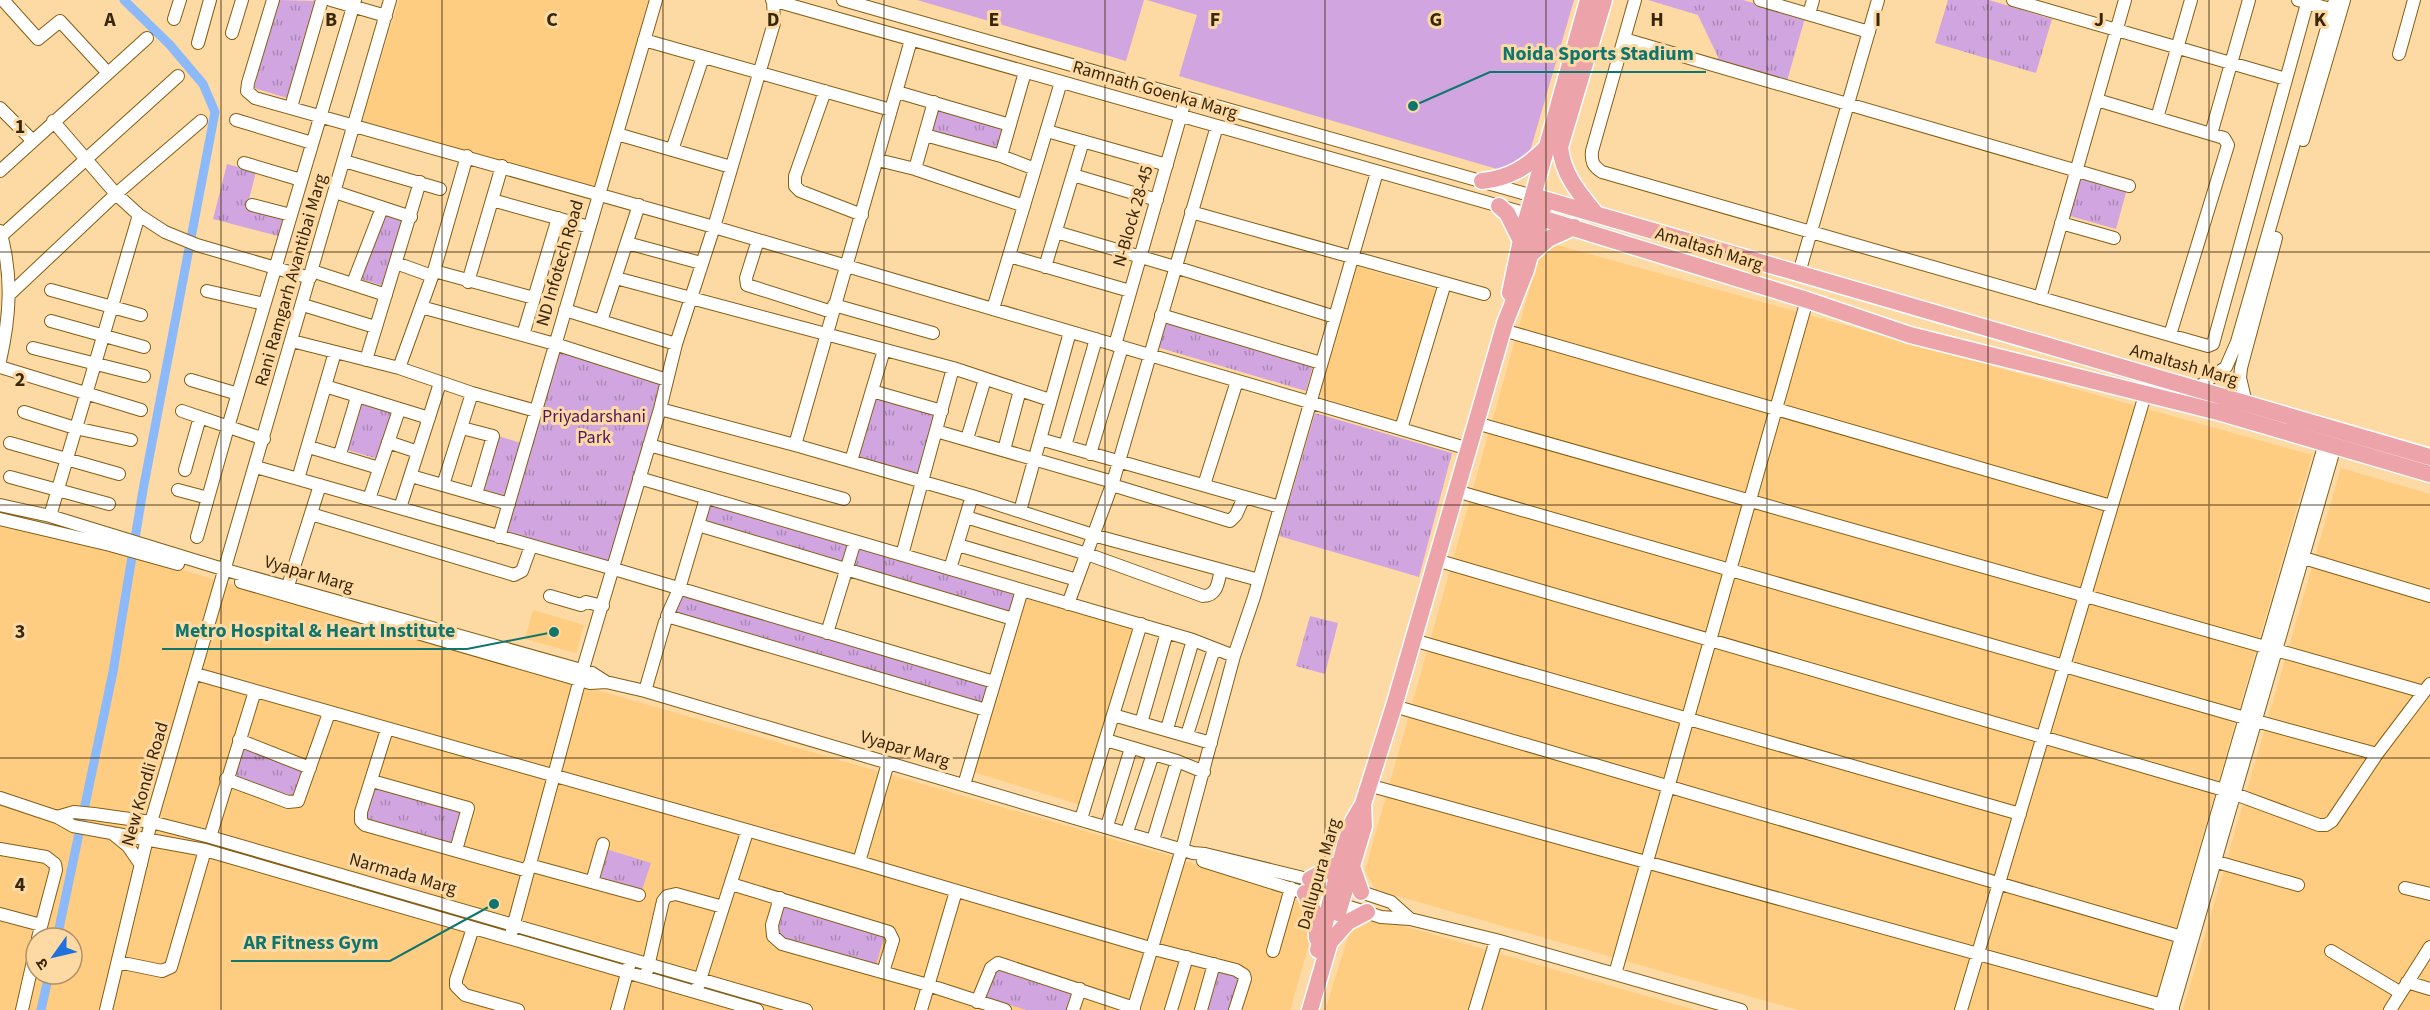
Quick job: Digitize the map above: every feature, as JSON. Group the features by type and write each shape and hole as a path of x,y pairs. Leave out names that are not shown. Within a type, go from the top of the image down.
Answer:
{"main road":[{"name":"Dallupura Marg","path":"1324,946 1343,894 1353,821 1363,804 1394,706 1504,326 1539,198 1547,147 1588,0"},
{"path":"1596,214 1572,184 1562,163 1560,147 1604,0"},
{"path":"1482,181 1512,175 1532,162 1547,147"},
{"name":"Amaltash Marg","path":"1539,198 1882,298 2029,335 2246,403 2430,457"},
{"path":"1499,206 1507,213 1525,248 1574,227"},
{"name":"Amaltash Marg","path":"1534,216 1807,300 1876,325 2218,412 2430,474"},
{"path":"1876,325 1889,320 1894,314 1894,308 1882,298"},
{"name":"Amaltash Marg","path":"1928,310 1912,315 1910,324 1931,333 1937,342"},
{"path":"1310,1010 1324,946 1316,917 1302,887 1346,865"},
{"path":"1343,894 1346,865"},
{"path":"1300,1010 1324,946 1348,922 1367,912"}],"street":[{"path":"3,0 38,39 60,21 108,73"},
{"path":"174,19 180,0"},
{"path":"198,43 210,0"},
{"path":"232,33 242,0"},
{"path":"273,0 247,91 255,98 639,205 1469,449"},
{"path":"291,107 322,0"},
{"path":"331,0 354,4 386,16"},
{"name":"Rani Ramgarh Avantibai Marg","path":"225,573 390,0"},
{"name":"ND Infotech Road","path":"500,537 656,0"},
{"path":"510,938 581,675 660,409 676,344 714,227 775,18 773,0"},
{"name":"Ramnath Goenka Marg","path":"773,0 789,2 911,40 1534,216"},
{"name":"Ramnath Goenka Marg","path":"843,0 1539,198"},
{"path":"1635,0 1592,151 1591,161 1594,167 1602,172 2208,346 2213,344 2286,79 2304,1 2338,6 2258,287 2241,373 2246,403"},
{"path":"1760,0 1869,32"},
{"path":"1809,14 1813,0"},
{"path":"1799,273 1878,0"},
{"path":"2013,0 2286,79"},
{"path":"2059,13 2062,0"},
{"path":"2040,297 2125,0"},
{"path":"2157,118 2191,0"},
{"path":"2211,134 2249,0"},
{"path":"2399,54 2414,0"},
{"path":"775,18 789,2"},
{"path":"197,537 354,4"},
{"path":"0,171 147,38"},
{"path":"1624,39 2129,186"},
{"path":"644,40 891,110"},
{"path":"795,445 911,40"},
{"path":"672,150 703,57"},
{"path":"1001,156 1025,72"},
{"path":"0,361 7,329 10,294 7,254 1,235 178,76"},
{"path":"993,309 1061,82"},
{"path":"825,91 795,176 795,186 800,191 862,215"},
{"path":"897,92 1010,125"},
{"name":"N-Block 28-45","path":"1090,453 1130,291 1186,97"},
{"path":"2097,100 2224,138 2229,145 2170,335"},
{"path":"915,169 934,102"},
{"path":"0,108 32,140"},
{"path":"236,120 312,143"},
{"path":"53,121 116,194 139,215 179,238 275,268 353,283 386,295"},
{"path":"10,294 116,194 201,121"},
{"path":"1068,604 1112,484 1217,126"},
{"path":"1047,131 1167,165"},
{"path":"617,134 731,168"},
{"path":"925,135 1001,156 1035,169"},
{"path":"1045,267 1083,141"},
{"path":"399,369 433,273 467,156"},
{"path":"344,160 440,189"},
{"path":"878,160 915,169 1024,206"},
{"path":"244,163 301,180"},
{"path":"468,282 502,166"},
{"path":"977,1002 991,968 998,963 1080,989 1133,1009 1150,948 1188,851 1210,743 1234,656 1259,580 1377,172"},
{"path":"1073,175 1156,200"},
{"path":"366,360 420,182"},
{"path":"335,192 411,217"},
{"path":"492,200 590,227"},
{"path":"252,205 291,215"},
{"path":"601,321 639,205"},
{"path":"353,283 382,208"},
{"path":"1191,212 1484,294"},
{"path":"50,516 139,215"},
{"path":"523,335 558,218"},
{"path":"2061,223 2114,238"},
{"path":"1056,232 1335,317"},
{"path":"758,240 746,278 747,285 933,333"},
{"path":"627,243 701,263"},
{"path":"1009,256 1130,291"},
{"path":"396,263 534,298"},
{"path":"616,278 953,368 1050,400"},
{"path":"1401,429 1445,283"},
{"path":"2226,367 2258,287"},
{"path":"51,290 141,315"},
{"path":"207,291 264,304"},
{"path":"1615,974 1807,300"},
{"path":"303,305 375,327"},
{"path":"422,307 555,344 667,380"},
{"path":"565,310 676,344"},
{"path":"1161,315 1321,363"},
{"path":"51,321 144,347"},
{"path":"1504,326 1776,409 2111,506"},
{"path":"1020,511 1070,332"},
{"path":"1065,447 1096,339"},
{"path":"292,341 399,369 536,411"},
{"path":"33,348 144,376"},
{"path":"851,461 884,350"},
{"path":"298,479 335,352"},
{"path":"2197,388 2226,367 2234,365 2241,373"},
{"path":"0,367 141,410"},
{"path":"902,555 953,368"},
{"path":"967,439 985,379"},
{"path":"191,380 238,394"},
{"path":"1204,485 1237,381"},
{"path":"400,508 440,383"},
{"path":"325,386 429,418"},
{"path":"1004,450 1020,390"},
{"path":"872,391 942,411"},
{"path":"443,485 472,393"},
{"path":"1961,1010 2145,394"},
{"path":"340,454 357,397"},
{"path":"660,409 795,445 972,496 1093,535 1259,580"},
{"path":"369,499 399,410"},
{"path":"182,411 264,439"},
{"path":"24,412 75,428 131,440"},
{"path":"186,470 200,417"},
{"path":"1436,560 2229,791 2319,825 2326,825 2332,821 2377,754 2427,688 2271,647 1476,423"},
{"path":"462,428 493,436 476,494"},
{"path":"936,431 1034,458 1224,520 1233,519 1244,497"},
{"path":"1040,439 1280,507"},
{"path":"388,442 418,452"},
{"path":"10,443 119,474"},
{"path":"1368,785 2167,1008 2330,444"},
{"path":"649,445 844,499"},
{"path":"309,447 340,454 379,468"},
{"path":"256,467 614,569 994,682"},
{"path":"411,476 509,504"},
{"path":"10,477 109,504"},
{"path":"639,478 1141,624 1234,656"},
{"path":"288,586 320,485"},
{"path":"178,490 208,498"},
{"path":"1456,491 2250,720 2377,754"},
{"path":"950,569 972,496"},
{"path":"706,498 679,589 667,616 986,710"},
{"name":"Vyapar Marg","path":"0,505 50,516 122,543 581,675 596,675 606,682 645,691 1188,851 1205,854 1302,887"},
{"path":"311,514 514,575 519,574 525,567 531,546"},
{"path":"966,517 1087,554 1203,596 1214,593 1221,570"},
{"name":"Vyapar Marg","path":"0,519 122,543"},
{"path":"698,525 1013,619"},
{"path":"827,633 855,541"},
{"path":"958,545 1077,580"},
{"path":"2298,556 2430,596"},
{"name":"Vyapar Marg","path":"225,573 288,586 581,675"},
{"name":"New Kondli Road","path":"105,1010 151,822 225,573"},
{"path":"964,785 1022,590"},
{"path":"549,596 581,605 586,602 603,606"},
{"path":"645,691 665,622"},
{"path":"1082,819 1141,624"},
{"path":"1141,723 1167,632"},
{"path":"1167,729 1192,640"},
{"path":"1413,640 2020,814"},
{"path":"1187,735 1214,649"},
{"path":"195,674 858,862 1150,948 1236,970 1244,975 1235,1010"},
{"path":"210,837 255,691"},
{"path":"1394,706 2187,939"},
{"path":"226,779 293,802 298,801 329,713"},
{"path":"1113,715 1210,743"},
{"path":"387,729 360,818 366,825 456,850 639,895"},
{"path":"239,740 310,768"},
{"path":"1106,740 1177,761 1204,772"},
{"path":"1107,826 1131,748"},
{"path":"1127,832 1153,754"},
{"path":"1153,840 1177,761"},
{"path":"858,862 888,763"},
{"path":"372,781 468,808 456,850"},
{"name":"Narmada Marg","path":"0,798 57,817 73,826 206,850 757,1010"},
{"name":"Narmada Marg","path":"57,817 74,812 94,814 151,822 210,837 806,1010"},
{"path":"109,831 128,846 141,865"},
{"path":"696,993 747,831"},
{"path":"592,882 603,844"},
{"path":"0,849 46,857 55,864 56,870 41,925 0,914"},
{"path":"118,962 162,971 171,968 206,850"},
{"name":"Vyapar Marg","path":"1188,851 1204,861 1302,887 1343,894"},
{"path":"2210,860 2298,885"},
{"path":"731,884 889,932 893,940 883,972"},
{"path":"1273,951 1302,887"},
{"path":"2405,888 2430,894"},
{"path":"921,1010 956,891"},
{"path":"645,978 663,901 667,896 676,894 723,907"},
{"path":"1343,894 1367,912 1388,918 1410,919 1496,940 1741,1010"},
{"path":"1343,894 1390,902 1410,919"},
{"path":"780,898 771,925 776,940 1005,1010"},
{"path":"472,928 456,986 465,995 518,1010"},
{"path":"1475,1010 1496,940"},
{"path":"2390,1010 2430,947"},
{"path":"2331,951 2404,987 2430,989"},
{"path":"1171,1010 1187,957"},
{"path":"617,1010 631,959"},
{"path":"1200,1010 1214,964"},
{"path":"22,1010 27,986"},
{"path":"1073,1010 1080,989"}],"shaded area":[{"path":"399,0 649,0 595,187 362,121"},
{"path":"1543,241 2312,455 2153,1010 1798,1010 1376,890 1365,871"},
{"path":"1357,266 1436,290 1397,420 1319,397"},
{"path":"2341,468 2430,494 2430,1010 2183,1010"},
{"path":"0,514 209,578 1168,855 1305,901 1316,921 1290,1010 0,1010"},
{"path":"1026,596 1134,629 1081,805 973,772"},
{"path":"533,610 584,625 576,653 525,639"},
{"path":"1372,917 1695,1010 1325,1010 1350,931"}],"green space":[{"path":"278,0 318,1 290,99 254,88"},
{"path":"917,0 1144,0 1126,61"},
{"path":"1147,0 1574,0 1531,148 1525,158 1517,163 1497,169 1179,76 1197,15"},
{"path":"1648,0 1743,0 1805,18 1787,81 1717,61 1718,57 1698,15"},
{"path":"1948,0 1989,0 2052,19 2036,73 1935,43"},
{"path":"937,107 1006,127 998,153 929,133"},
{"path":"227,164 256,172 247,207 283,217 278,236 213,219"},
{"path":"2081,177 2127,189 2116,229 2070,216"},
{"path":"380,204 410,213 387,287 357,278"},
{"path":"1164,322 1313,366 1306,391 1157,347"},
{"name":"Priyadarshani Park","path":"560,347 663,383 610,563 507,533"},
{"path":"361,396 394,406 378,459 344,449"},
{"path":"876,396 936,415 918,475 858,456"},
{"path":"1315,413 1452,453 1419,577 1279,536"},
{"path":"495,435 524,444 509,497 479,489"},
{"path":"708,502 849,543 843,564 702,523"},
{"path":"858,546 1016,592 1011,613 852,567"},
{"path":"681,594 989,684 983,705 675,615"},
{"path":"1310,616 1338,623 1325,674 1296,666"},
{"path":"241,745 306,765 297,797 231,777"},
{"path":"374,784 463,812 453,846 364,818"},
{"path":"603,848 651,863 641,893 594,878"},
{"path":"784,904 885,934 876,965 775,936"},
{"path":"994,967 1075,991 1069,1010 1026,1010 985,997"},
{"path":"1215,970 1241,978 1232,1010 1204,1010"}],"waterway":[{"path":"60,926 113,672 143,490 215,112 203,84 170,45 124,0"},
{"path":"41,1010 46,986"}],"place":[{"name":"Noida Sports Stadium","path":"1413,106"},
{"name":"Metro Hospital & Heart Institute","path":"554,632"},
{"name":"AR Fitness Gym","path":"494,904"}]}
